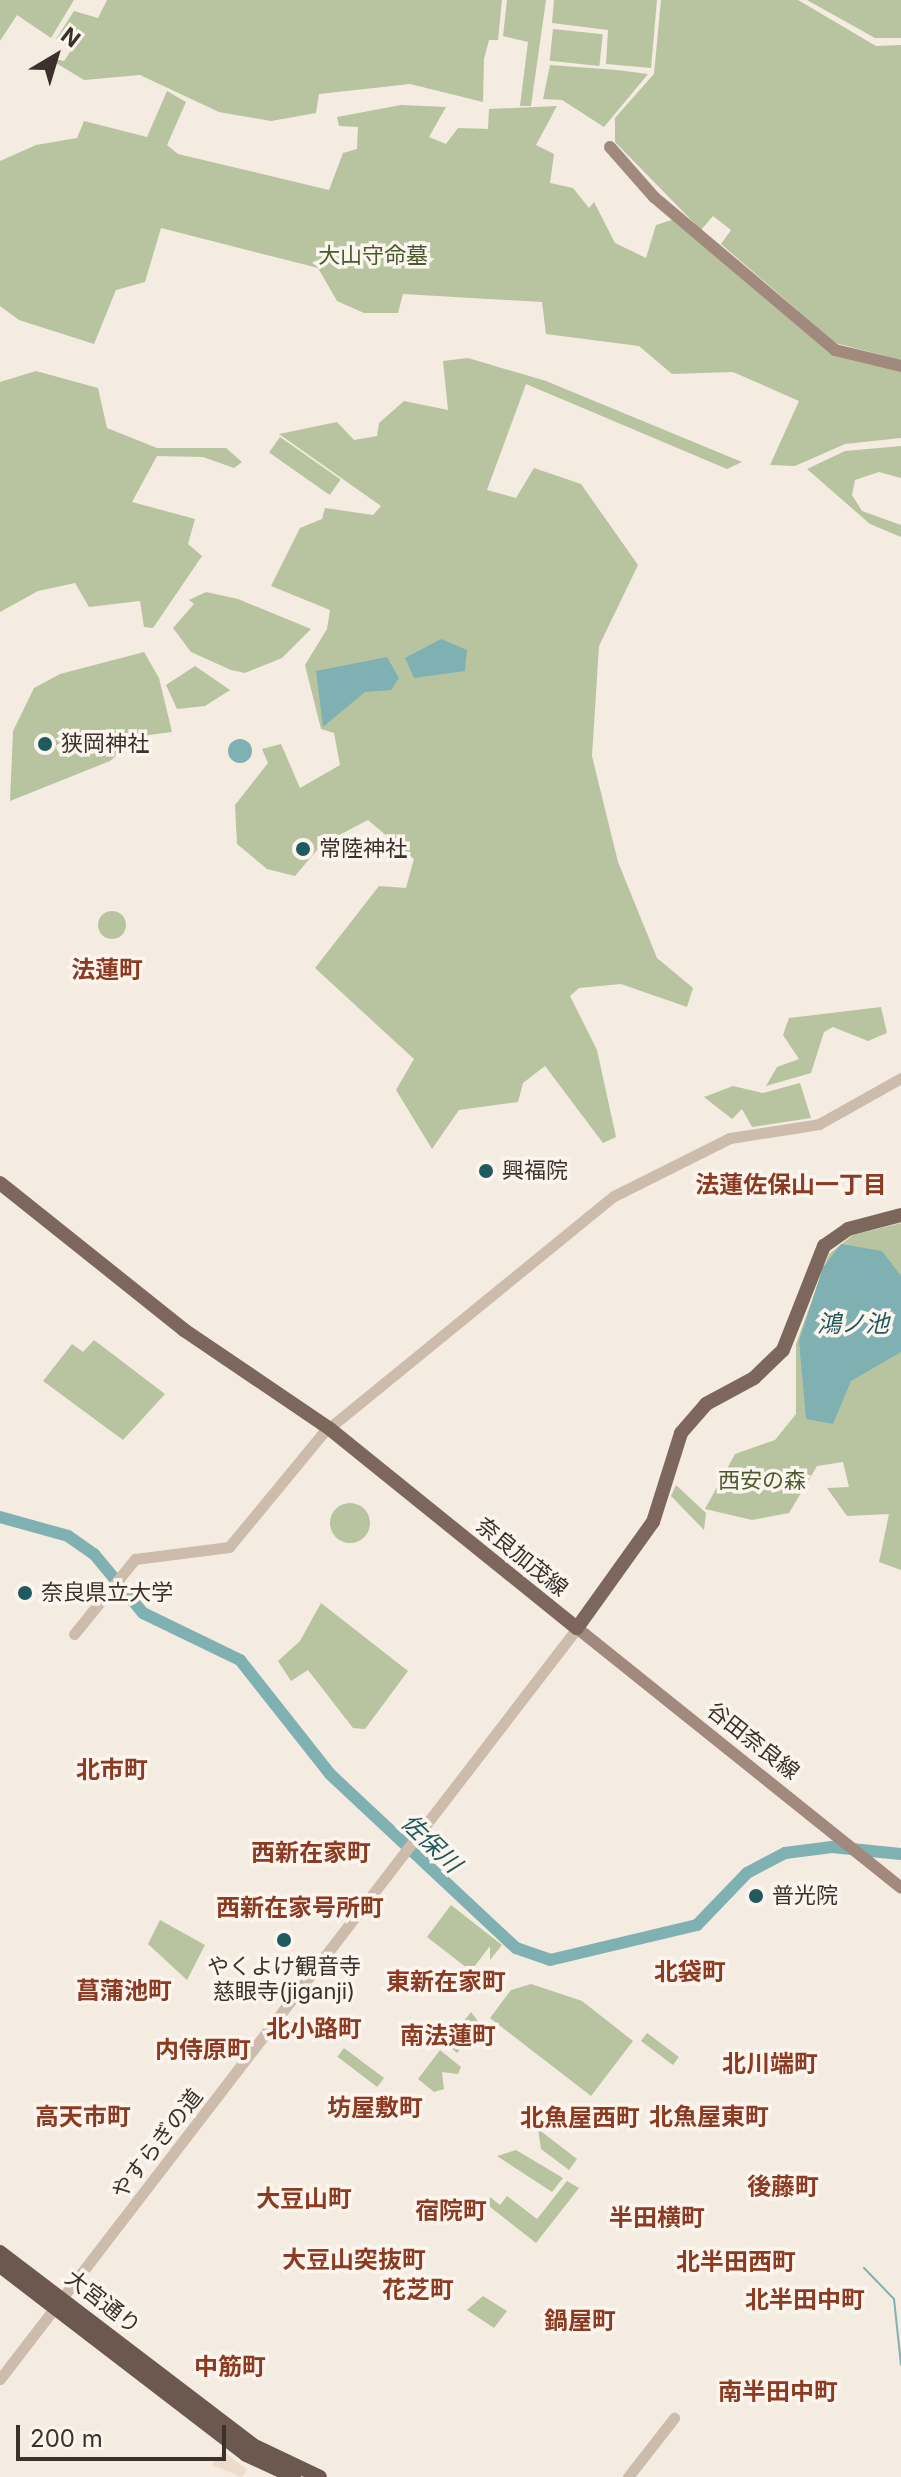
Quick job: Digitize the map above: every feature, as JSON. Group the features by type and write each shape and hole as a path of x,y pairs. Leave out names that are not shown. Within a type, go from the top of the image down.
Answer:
{"highway":[{"name":"大宮通り","path":"0,2252 59,2304 175,2393"},
{"name":"大宮通り","path":"0,2266 59,2304"},
{"path":"175,2393 246,2455 294,2477"},
{"path":"175,2393 253,2445 320,2477"}],"main road":[{"path":"610,147 654,197 835,350 901,366"},
{"name":"奈良加茂線","path":"0,1183 184,1330 330,1429 577,1628 649,1530 681,1433 706,1404 754,1378 783,1350 824,1246 848,1229 901,1215"},
{"name":"谷田奈良線","path":"577,1628 848,1843 856,1856 901,1888"}],"street":[{"path":"74,1634 135,1559 229,1547 330,1429 614,1196 730,1138 819,1124 901,1078"},
{"name":"やすらぎの道","path":"0,2379 577,1628"},
{"path":"628,2477 674,2418"}],"green space":[{"path":"0,0 74,0 51,38 17,15 0,41"},
{"path":"107,0 502,0 498,40 489,40 484,59 483,102 410,84 319,94 316,113 271,121 219,112 140,75 84,80 46,57 64,61 72,49 56,39 74,11 98,18"},
{"path":"507,0 546,0 531,106 520,106 528,42 503,36"},
{"path":"554,0 657,0 651,68 606,64 608,30 552,23"},
{"path":"661,0 798,0 876,46 901,45 901,360 835,343 721,244 731,230 713,216 701,230 615,142 615,118 654,74"},
{"path":"807,0 901,0 901,38 875,38"},
{"path":"553,29 603,34 599,66 550,61"},
{"path":"550,65 648,74 604,127 562,100 543,99"},
{"name":"大山守命墓","path":"167,91 186,102 167,145 178,154 329,190 343,153 357,149 358,127 339,126 337,117 401,105 446,107 429,137 446,144 458,128 488,129 489,109 557,106 536,145 554,154 550,183 573,188 589,208 594,202 615,243 646,258 656,225 675,219 834,353 901,370 901,438 845,444 795,466 770,465 799,401 733,372 672,374 639,346 546,334 542,302 403,294 398,313 364,313 337,301 318,268 161,228 145,282 116,290 94,344 19,320 0,306 0,161 36,145 77,138 84,121 147,137"},
{"path":"468,358 546,381 742,462 727,469 526,384 487,490 516,498 534,468 581,484 638,565 599,646 592,756 618,862 657,958 693,988 687,1007 621,984 579,988 570,996 597,1050 616,1137 603,1143 545,1066 523,1083 518,1102 459,1110 432,1149 396,1090 414,1059 315,968 379,886 406,888 414,859 368,820 322,844 295,876 267,869 237,844 235,805 268,763 262,749 281,744 300,788 340,765 334,733 321,729 305,665 327,629 330,610 271,586 300,528 322,519 325,508 373,515 381,506 279,434 337,422 354,440 377,436 379,423 404,401 448,410 443,361"},
{"path":"36,371 98,388 107,428 157,448 226,448 242,462 234,468 203,457 157,456 132,502 195,519 188,544 202,556 153,628 144,627 140,601 89,607 75,583 38,591 0,612 0,382"},
{"path":"280,437 341,479 330,495 269,453"},
{"path":"901,446 901,478 879,472 855,480 852,495 862,511 901,525 901,537 870,524 807,469 845,451"},
{"path":"206,592 238,599 311,629 282,658 245,673 231,670 191,652 173,628 194,604 189,600"},
{"path":"144,652 159,678 172,732 141,736 110,761 10,801 13,731 34,688 60,674"},
{"path":"195,666 230,690 205,706 177,709 166,685"},
{"path":"112,911 122,915 126,925 122,935 112,939 102,935 98,925 102,915"},
{"path":"881,1007 887,1033 868,1041 833,1027 824,1032 811,1073 766,1086 777,1067 799,1059 783,1035 789,1018"},
{"path":"800,1083 811,1118 752,1127 742,1109 732,1119 704,1097 733,1086 763,1093"},
{"name":"西安の森","path":"901,1223 901,1570 879,1562 889,1514 847,1516 827,1488 849,1487 843,1462 817,1466 789,1513 752,1520 705,1509 735,1454 775,1440 796,1414 796,1344 829,1254 853,1235"},
{"path":"94,1340 165,1394 123,1440 43,1381 72,1344 83,1352"},
{"path":"676,1485 706,1513 704,1530 671,1496"},
{"path":"350,1503 364,1509 370,1523 364,1537 350,1543 336,1537 330,1523 336,1509"},
{"path":"321,1603 408,1671 365,1729 353,1728 308,1670 291,1681 278,1661 300,1641"},
{"path":"451,1905 502,1945 490,1960 490,1946 471,1971 427,1937"},
{"path":"160,1920 205,1945 187,1980 148,1944"},
{"path":"531,1984 582,2001 633,2041 591,2096 490,2018 511,1990"},
{"path":"471,2012 487,2033 482,2040 473,2033 457,2053 446,2043"},
{"path":"647,2033 679,2057 673,2065 641,2041"},
{"path":"344,2048 384,2078 377,2087 337,2057"},
{"path":"440,2050 461,2067 458,2074 442,2072 444,2089 434,2092 418,2079"},
{"path":"538,2129 577,2159 569,2170 541,2149"},
{"path":"516,2150 563,2178 552,2192 497,2156"},
{"path":"567,2181 579,2188 536,2243 485,2203 490,2197 500,2205 507,2196 537,2219"},
{"path":"483,2296 507,2311 494,2328 467,2310"}],"shaded area":[{"path":"223,2451 247,2470 242,2477 212,2465"}],"water":[{"path":"441,639 467,650 465,671 414,678 405,658"},
{"path":"387,657 399,678 391,690 365,692 323,727 316,671"},
{"path":"240,739 251,746 252,751 245,762 240,763 229,756 228,751 235,740"},
{"name":"鴻ノ池","path":"841,1244 882,1251 901,1276 901,1352 851,1381 833,1424 806,1419 799,1341 823,1267"}],"waterway":[{"name":"佐保川","path":"0,1517 68,1536 94,1554 143,1613 240,1660 330,1774 516,1948 550,1960 697,1925 747,1873 785,1853 832,1847 901,1854"},
{"path":"864,2268 894,2299 901,2365"}],"place":[{"name":"狭岡神社","path":"45,744"},
{"name":"常陸神社","path":"303,849"},
{"name":"興福院","path":"486,1171"},
{"name":"奈良県立大学","path":"25,1593"},
{"name":"普光院","path":"756,1896"},
{"name":"やくよけ観音寺 慈眼寺(jiganji)","path":"284,1940"}],"district":[{"name":"法蓮町","path":"107,970"},
{"name":"法蓮佐保山一丁目","path":"791,1185"},
{"name":"北市町","path":"112,1770"},
{"name":"西新在家町","path":"311,1853"},
{"name":"西新在家号所町","path":"300,1908"},
{"name":"北袋町","path":"690,1972"},
{"name":"東新在家町","path":"446,1982"},
{"name":"菖蒲池町","path":"124,1991"},
{"name":"北小路町","path":"314,2029"},
{"name":"南法蓮町","path":"448,2036"},
{"name":"内侍原町","path":"203,2050"},
{"name":"北川端町","path":"770,2064"},
{"name":"坊屋敷町","path":"375,2108"},
{"name":"高天市町","path":"83,2117"},
{"name":"北魚屋東町","path":"709,2117"},
{"name":"北魚屋西町","path":"580,2118"},
{"name":"後藤町","path":"783,2187"},
{"name":"大豆山町","path":"304,2199"},
{"name":"宿院町","path":"451,2211"},
{"name":"半田横町","path":"657,2218"},
{"name":"大豆山突抜町","path":"354,2260"},
{"name":"北半田西町","path":"736,2262"},
{"name":"花芝町","path":"418,2290"},
{"name":"北半田中町","path":"805,2300"},
{"name":"鍋屋町","path":"580,2321"},
{"name":"中筋町","path":"230,2367"},
{"name":"南半田中町","path":"778,2392"}]}
